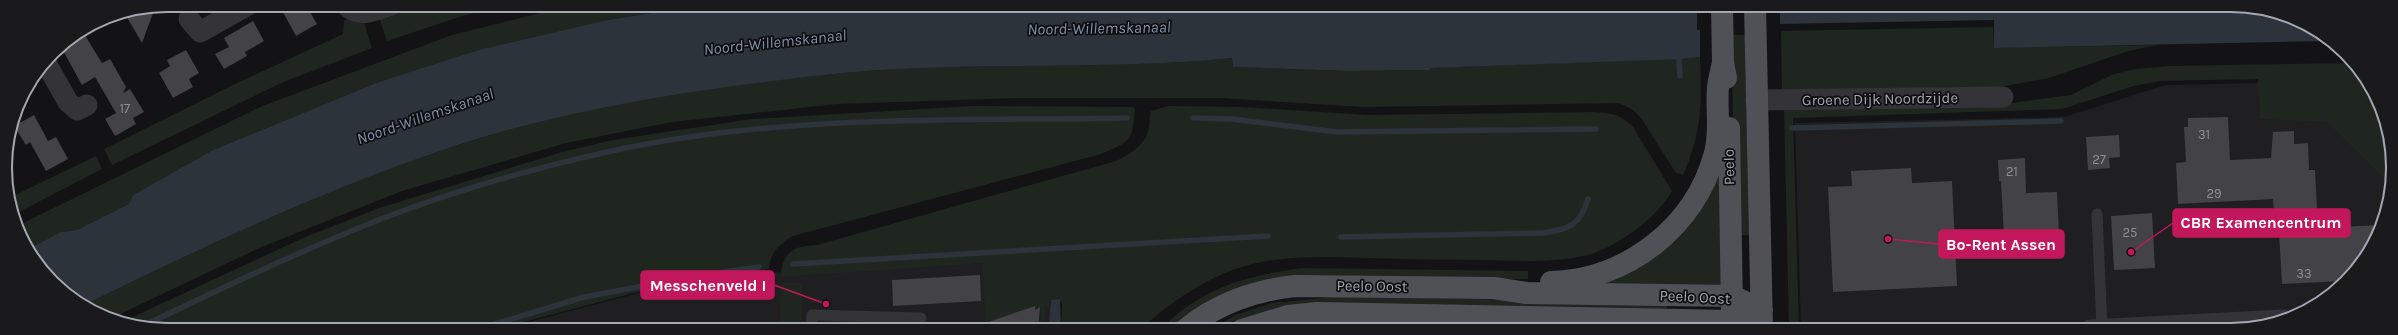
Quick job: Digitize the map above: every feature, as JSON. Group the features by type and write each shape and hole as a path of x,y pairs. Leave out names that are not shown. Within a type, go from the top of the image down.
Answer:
{"main road":[{"name":"Peelo","path":"1722,12 1723,63 1728,88 1732,323"},
{"name":"Peelo","path":"1755,15 1762,320"},
{"path":"1494,288 1589,277 1616,268 1640,255 1662,239 1696,197 1708,174 1719,129 1718,87 1723,63"},
{"name":"Peelo Oost","path":"1196,323 1232,301 1276,288 1321,285 1494,288 1527,293 1732,296 1762,320"},
{"name":"Peelo Oost","path":"1265,323 1288,316 1317,313 1663,323"},
{"name":"Peelo Oost","path":"1744,323 1762,320"}],"street":[{"path":"189,19 200,32 236,12"},
{"path":"356,12 366,12"},
{"path":"49,68 68,102 77,110 87,105"},
{"name":"Groene Dijk Noordzijde","path":"1756,100 2003,97"},
{"path":"2221,323 2254,321"}],"lane":[{"path":"2096,323 2097,214"},
{"path":"811,323 812,315 921,318"}],"shaded area":[{"path":"396,12 478,12 387,41 379,17"},
{"path":"544,12 658,12 608,20 376,83 213,150 133,195 129,204 77,230 61,232 34,246 28,236 23,223 260,107 452,35"},
{"path":"350,18 363,19 372,48 281,83 112,165 104,149 237,83 343,34 344,21"},
{"path":"1993,27 1994,48 2156,45 2125,52 2049,78 2000,87 1782,90 1781,31"},
{"path":"1731,35 1745,35 1749,235 1736,235"},
{"path":"1700,57 1701,103 1694,145 1683,175 1676,173 1641,118 1632,109 1618,103 1365,107 1219,98 1020,98 837,104 672,122 566,143 402,191 259,248 118,315 90,302 263,221 399,165 493,134 542,121 694,91 844,73 941,67 1135,64 1232,58 1233,67 1348,71 1429,70 1431,68"},
{"path":"2345,63 2360,81 2378,118 2385,147 2386,180 2327,122 2260,119 2258,79 2159,81 2134,86 2062,109 1793,118 1799,323 1789,323 1784,106 2005,104 2071,95 2114,74 2136,69 2170,66"},
{"path":"2360,81 2370,99 2381,127 2386,157 2385,188 2378,217 2360,254 2333,284 2317,297 2280,315 2241,323 1801,323 1795,123 2064,117 2165,85"},
{"path":"973,106 1133,107 1135,109 1133,128 1128,139 1119,146 1101,154 793,236 783,242 773,254 769,269 653,288 520,323 157,323 129,318 303,238 379,208 562,152 613,140 752,119"},
{"path":"1168,106 1242,107 1368,115 1593,112 1610,114 1624,119 1633,127 1672,191 1657,211 1635,230 1611,245 1588,255 1575,258 1537,261 1333,257 1274,260 1255,263 1237,269 1202,284 1170,305 1148,323 1061,323 1062,302 1050,302 1049,306 1045,306 1045,321 1039,323 1042,320 1042,307 1035,309 1035,306 985,323 983,263 781,277 782,268 787,256 795,249 817,245 1116,161 1130,153 1143,142 1148,132 1151,111"},
{"path":"96,156 102,169 18,212 14,195"},
{"path":"1719,160 1726,291 1596,284 1618,276"},
{"path":"1056,253 1056,323 525,323 646,291 756,274"},
{"path":"1301,268 1528,271 1528,279 1294,276 1205,303 1178,323 1167,323 1192,303 1225,286 1260,275"},
{"path":"781,283 802,283 802,323 780,323"},
{"path":"1333,297 1667,301 1667,314 1254,318 1243,323 1221,323 1235,315 1272,303"},
{"path":"1283,322 1352,323 1280,323"}],"water":[{"name":"Noord-Willemskanaal","path":"658,12 2241,12 2280,20 2299,28 2321,41 1994,48 1994,20 1729,25 1700,29 1700,57 1679,59 1431,68 1429,70 1348,71 1233,67 1232,58 1135,64 941,67 844,73 745,84 643,100 542,121 493,134 399,165 353,183 218,241 90,302 81,297 65,284 44,262 34,246 61,232 77,230 129,204 133,195 213,150 376,83 479,50 608,20"},
{"path":"1060,299 1061,323 1049,323 1051,300"}],"pier":[{"path":"1697,12 1780,12 1780,25 1729,26 1697,30"}],"building":[{"path":"153,12 142,43 127,17"},
{"path":"283,12 310,12 317,24 296,36"},
{"path":"253,21 264,41 245,52 247,56 224,69 215,54 229,47 224,38"},
{"path":"85,36 102,63 110,59 126,87 123,93 130,89 144,112 133,118 136,124 115,136 105,119 116,113 95,77 82,85 64,52"},
{"path":"186,50 199,73 189,79 193,87 173,98 159,73 170,66 167,60"},
{"path":"34,115 48,141 56,137 68,159 46,171 30,142 26,145 16,130 18,124"},
{"path":"2228,117 2230,160 2271,158 2273,132 2294,131 2294,144 2308,143 2309,170 2315,170 2318,228 2375,225 2360,254 2336,281 2282,284 2278,215 2274,215 2273,199 2178,204 2176,163 2186,162 2184,127 2188,127 2188,118"},
{"path":"2119,135 2120,157 2109,158 2110,168 2088,170 2086,137"},
{"path":"2025,158 2026,193 2057,192 2059,233 2004,236 2001,181 1999,181 1998,160"},
{"path":"1911,168 1912,183 1952,181 1957,286 1833,292 1828,187 1852,186 1851,171"},
{"path":"2152,213 2155,268 2114,270 2111,216"},
{"path":"980,275 981,301 893,306 892,280"},
{"path":"1035,306 1035,310 1040,307 1039,323 986,323"}],"waterway":[{"path":"1679,59 1680,76"},
{"path":"151,322 291,257 381,219 436,199 493,181 607,152 671,140 736,131 801,125 931,120 1127,118"},
{"path":"1193,118 1232,119 1337,132 1596,129"},
{"path":"1792,128 2061,121"},
{"path":"1341,237 1543,233 1560,230 1572,225 1581,215 1588,199"},
{"path":"793,264 1268,236"},
{"path":"498,323 584,297 709,274 759,267"}],"place":[{"name":"Bo-Rent Assen","path":"1888,239"},
{"name":"CBR Examencentrum","path":"2131,252"},
{"name":"Messchenveld I","path":"826,304"}]}
